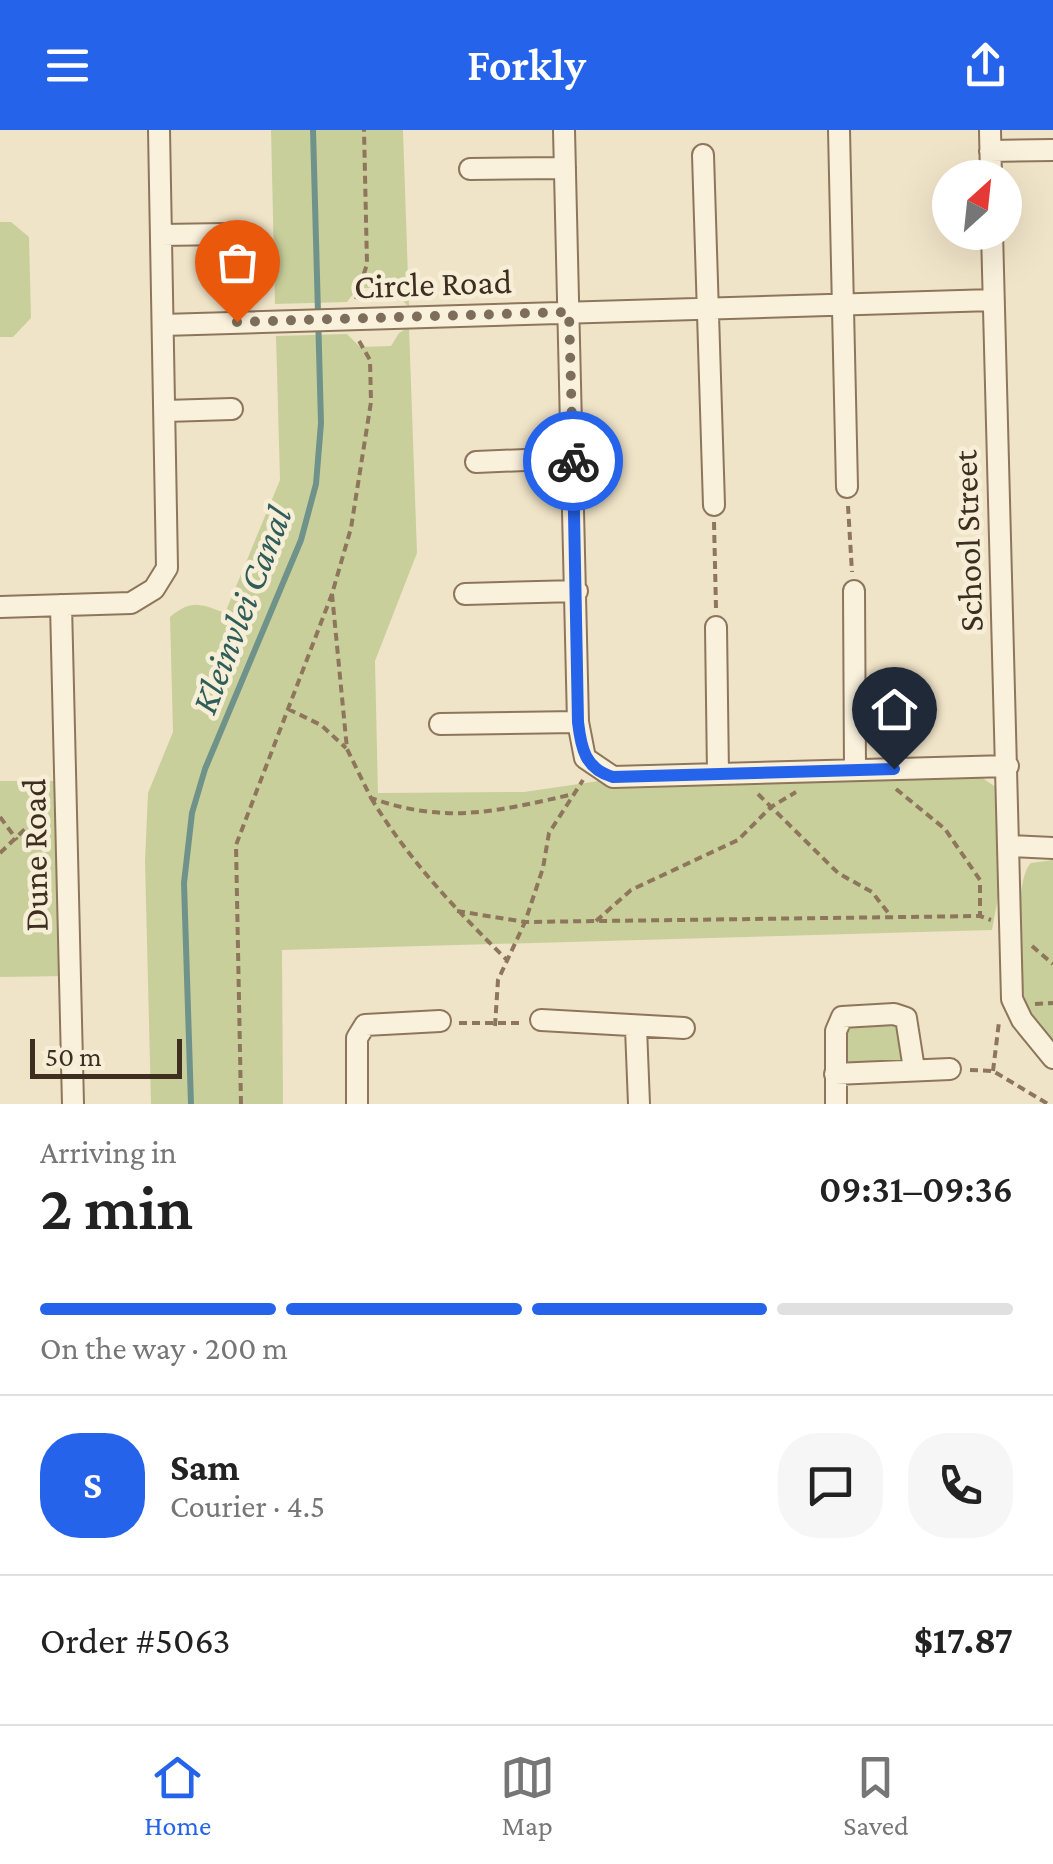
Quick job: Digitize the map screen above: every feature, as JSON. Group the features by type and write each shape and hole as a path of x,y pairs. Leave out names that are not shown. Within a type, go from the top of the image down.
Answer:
{"street":[{"path":"0,607 130,603 154,589 169,556 158,130"},
{"path":"564,130 578,722 581,748 591,766 613,777 1008,766"},
{"path":"839,130 846,302 847,486"},
{"path":"990,140 1053,150"},
{"path":"703,155 714,505"},
{"path":"470,170 565,168"},
{"path":"161,235 227,234"},
{"name":"School Street","path":"992,250 1012,999 1022,1020 1053,1058"},
{"name":"Circle Road","path":"164,326 993,300"},
{"path":"166,411 232,409"},
{"path":"476,462 573,458"},
{"path":"465,594 577,591"},
{"path":"854,591 855,770"},
{"name":"Dune Road","path":"61,605 73,1104"},
{"path":"716,628 718,774"},
{"path":"440,724 578,722"},
{"path":"1009,846 1053,848"},
{"path":"836,1104 836,1031 848,1014 894,1014 906,1018 914,1069"},
{"path":"541,1020 684,1028"},
{"path":"357,1104 357,1038 365,1025 440,1021"},
{"path":"636,1028 639,1104"},
{"path":"835,1074 950,1069"}],"path":[{"path":"241,1104 236,846 332,594 355,509 371,402 370,360 352,334 351,305 362,288 367,264 364,130"},
{"path":"847,486 854,591"},
{"path":"714,505 716,628"},
{"path":"332,594 347,749"},
{"path":"288,709 321,725 347,749 396,838 457,911 507,960"},
{"path":"495,1026 498,980 525,922 549,833 591,766"},
{"path":"855,770 897,790 945,829 980,880 980,916"},
{"path":"596,921 631,890 738,840 771,808 804,788 805,772"},
{"path":"718,774 757,793 838,873 872,892 892,917"},
{"path":"0,853 66,787"},
{"path":"372,798 414,814 494,812 574,794"},
{"path":"0,817 17,840"},
{"path":"457,911 525,922 980,916 1010,928"},
{"path":"440,1021 495,1026 541,1020"},
{"path":"950,1069 993,1071 1048,1104"}],"green space":[{"path":"271,130 403,130 409,307 390,288 358,288 347,302 275,304"},
{"path":"0,222 11,222 29,237 31,318 13,337 0,337"},
{"path":"409,327 417,553 375,661 378,793 524,792 599,781 607,786 978,775 1000,790 1002,876 992,930 282,950 283,1104 151,1104 145,861 148,793 173,732 170,617 196,605 225,613 280,480 276,336 347,334 360,347 391,346 399,333"},
{"path":"0,781 64,781 69,976 0,977"},
{"path":"1053,860 1053,1040 1028,1010 1019,934 1025,873 1031,863"},
{"path":"894,1022 907,1030 907,1053 899,1061 850,1063 842,1055 842,1030 850,1023"}],"waterway":[{"name":"Kleinvlei Canal","path":"191,1104 184,883 192,813 205,769 301,540 316,484 321,423 313,130"}],"way so far":[{"path":"237,322 569,312 573,461"}],"route":[{"path":"573,461 578,722 581,748 591,766 613,777 894,769"}]}
